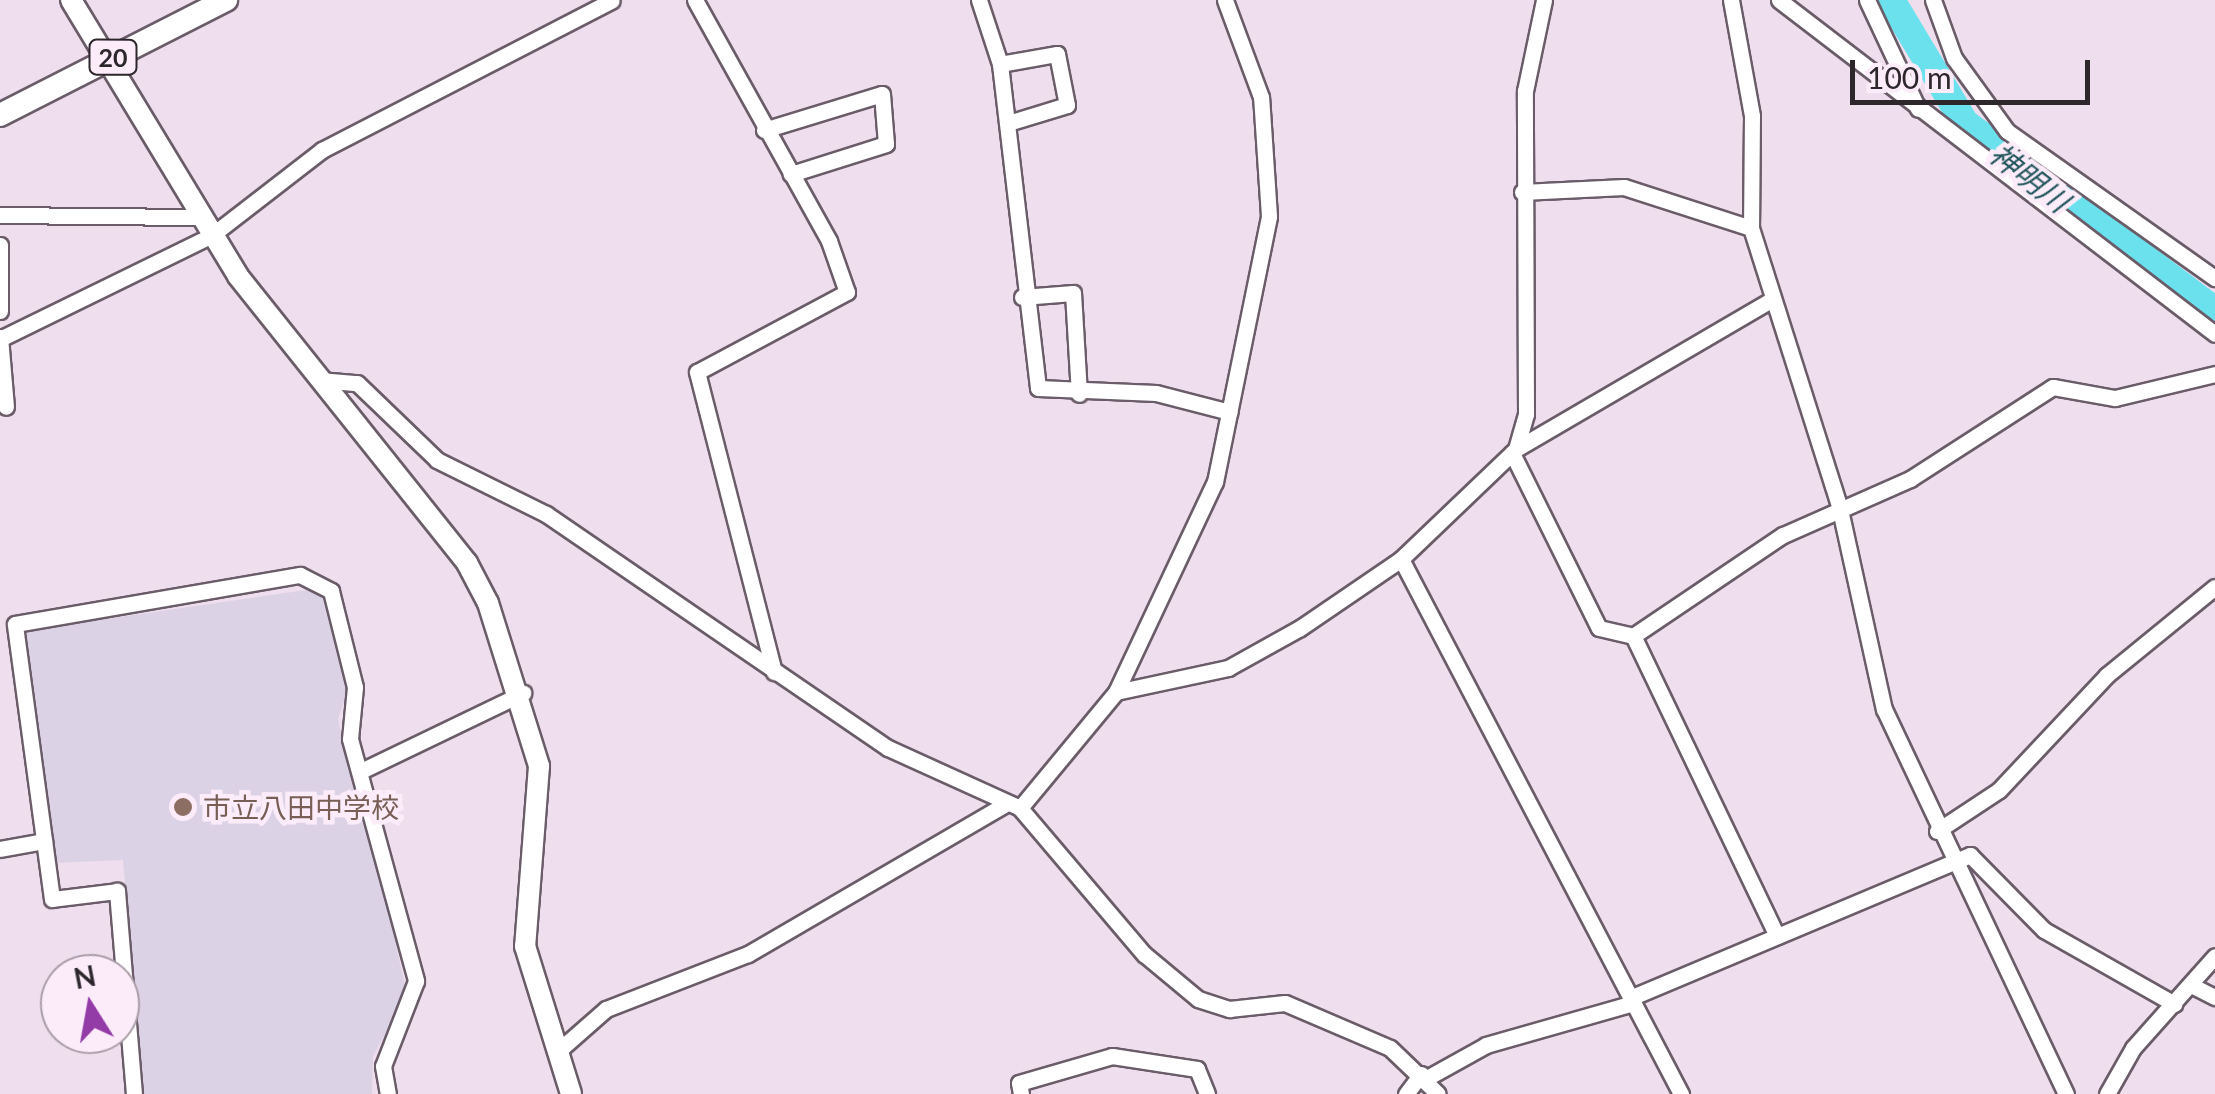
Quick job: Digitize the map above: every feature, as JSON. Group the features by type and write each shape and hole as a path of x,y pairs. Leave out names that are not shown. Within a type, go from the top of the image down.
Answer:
{"main road":[{"name":"20","path":"0,115 226,0"}],"street":[{"path":"71,0 207,226 319,380 467,563 523,692 540,766 525,946 570,1094"},
{"path":"6,407 0,338 207,226 322,150 612,0"},
{"path":"695,0 764,130 792,174 848,292 697,372 774,672"},
{"path":"979,0 1000,64 1031,376 1038,388 1079,394 1156,393 1230,412"},
{"path":"557,1052 606,1009 748,954 1012,806 1116,692 1202,517 1230,412 1269,216 1270,157 1261,96 1225,0"},
{"path":"1544,0 1524,91 1526,414 1514,451 1599,628 1633,636 1840,505 1910,479 2052,387 2115,398 2215,374"},
{"path":"1730,0 1752,116 1751,228 1840,505 1884,709 1952,862 2066,1094"},
{"path":"1779,0 2215,334"},
{"path":"1867,0 1918,110"},
{"path":"1933,0 1954,58 2007,131 2215,278"},
{"path":"1000,64 1058,54 1067,105 1008,123"},
{"path":"764,130 882,94 886,144 792,174"},
{"path":"1522,192 1624,187 1751,228"},
{"path":"0,215 207,226"},
{"path":"0,245 0,311"},
{"path":"1022,297 1073,293 1079,394"},
{"path":"1116,692 1250,658 1402,559 1514,451 1771,300"},
{"path":"319,380 357,383 438,460 507,490 888,748 960,773 1012,806 1144,954 1198,999 1229,1009 1285,1003 1390,1048 1438,1094"},
{"path":"1402,559 1681,1094"},
{"path":"134,1094 117,891 52,899 16,624 318,578 332,591 355,687 347,723 364,770 416,980 383,1066 388,1094"},
{"path":"1938,831 1999,790 2108,675 2215,588"},
{"path":"1633,636 1777,936"},
{"path":"364,770 523,692"},
{"path":"0,850 44,842"},
{"path":"1406,1094 1423,1077 1486,1044 1632,1001 1970,855 2044,930 2174,1004"},
{"path":"2106,1094 2215,956"},
{"path":"2191,985 2215,997"},
{"path":"1022,1094 1018,1083 1125,1056 1197,1070 1207,1094"}],"shaded area":[{"path":"313,589 324,595 347,692 338,719 348,770 360,785 407,994 373,1056 372,1094 143,1094 140,954 131,954 123,860 53,863 23,631"}],"waterway":[{"name":"神明川","path":"1891,0 1965,123 2215,311"}],"place":[{"name":"市立八田中学校","path":"183,807"}]}
